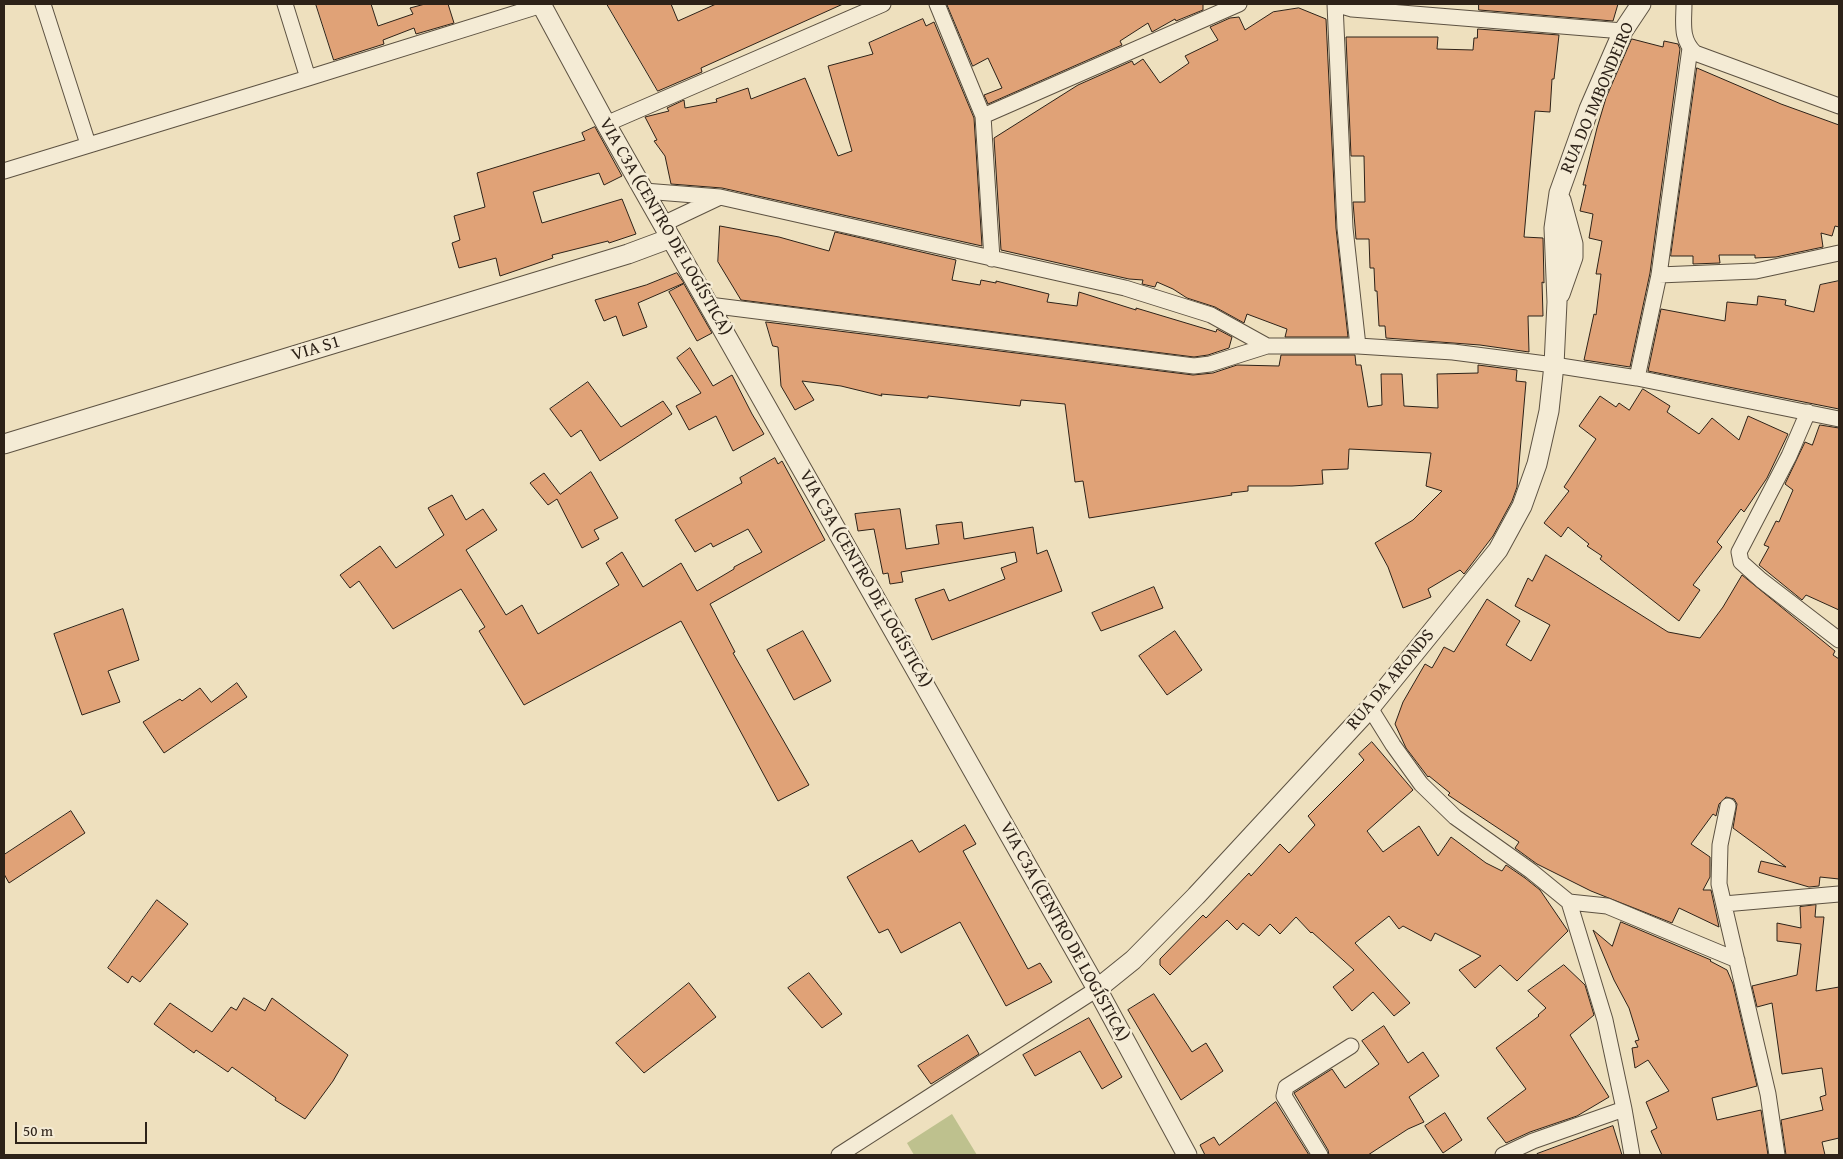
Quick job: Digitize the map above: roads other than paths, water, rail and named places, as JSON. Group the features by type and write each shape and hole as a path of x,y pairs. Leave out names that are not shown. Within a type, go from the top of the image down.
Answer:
{"street":[{"path":"43,4 88,144"},
{"path":"285,4 308,78"},
{"path":"4,171 542,4"},
{"name":"VIA C3A (CENTRO DE LOGÍSTICA)","path":"542,4 606,124 1098,990 1187,1155"},
{"path":"606,124 883,4"},
{"path":"937,4 983,116 992,259"},
{"path":"983,116 1239,4"},
{"path":"1358,346 1345,228 1335,4 1352,9 1470,11 1623,31"},
{"name":"RUA DO IMBONDEIRO","path":"1557,302 1573,257 1573,244 1558,193 1590,109 1623,31 1641,4"},
{"path":"1684,4 1683,34 1690,48 1702,56 1839,106"},
{"path":"1637,378 1659,275 1690,48"},
{"path":"644,191 720,198 1125,288 1211,315 1267,346"},
{"path":"667,231 720,198"},
{"name":"VIA S1","path":"4,444 628,254 667,231"},
{"path":"1659,275 1756,271 1839,253"},
{"name":"RUA DA ARONDS","path":"1098,990 1133,960 1196,896 1370,708 1498,550 1522,506 1539,456 1549,411 1554,365 1557,302"},
{"path":"709,305 1194,366 1210,364 1267,346 1358,346 1453,352 1637,378 1839,419"},
{"path":"1808,412 1789,456 1739,552 1741,562 1761,580 1839,640"},
{"path":"1370,708 1421,784 1456,816 1531,871 1569,902 1607,906 1737,960"},
{"path":"1728,806 1720,845 1719,884 1768,1094 1777,1155"},
{"path":"1724,904 1839,894"},
{"path":"1569,902 1605,1020 1632,1155"},
{"path":"839,1155 1098,990"},
{"path":"1313,1153 1284,1096 1284,1091 1286,1087 1351,1046"},
{"path":"1503,1155 1624,1109"}]}
